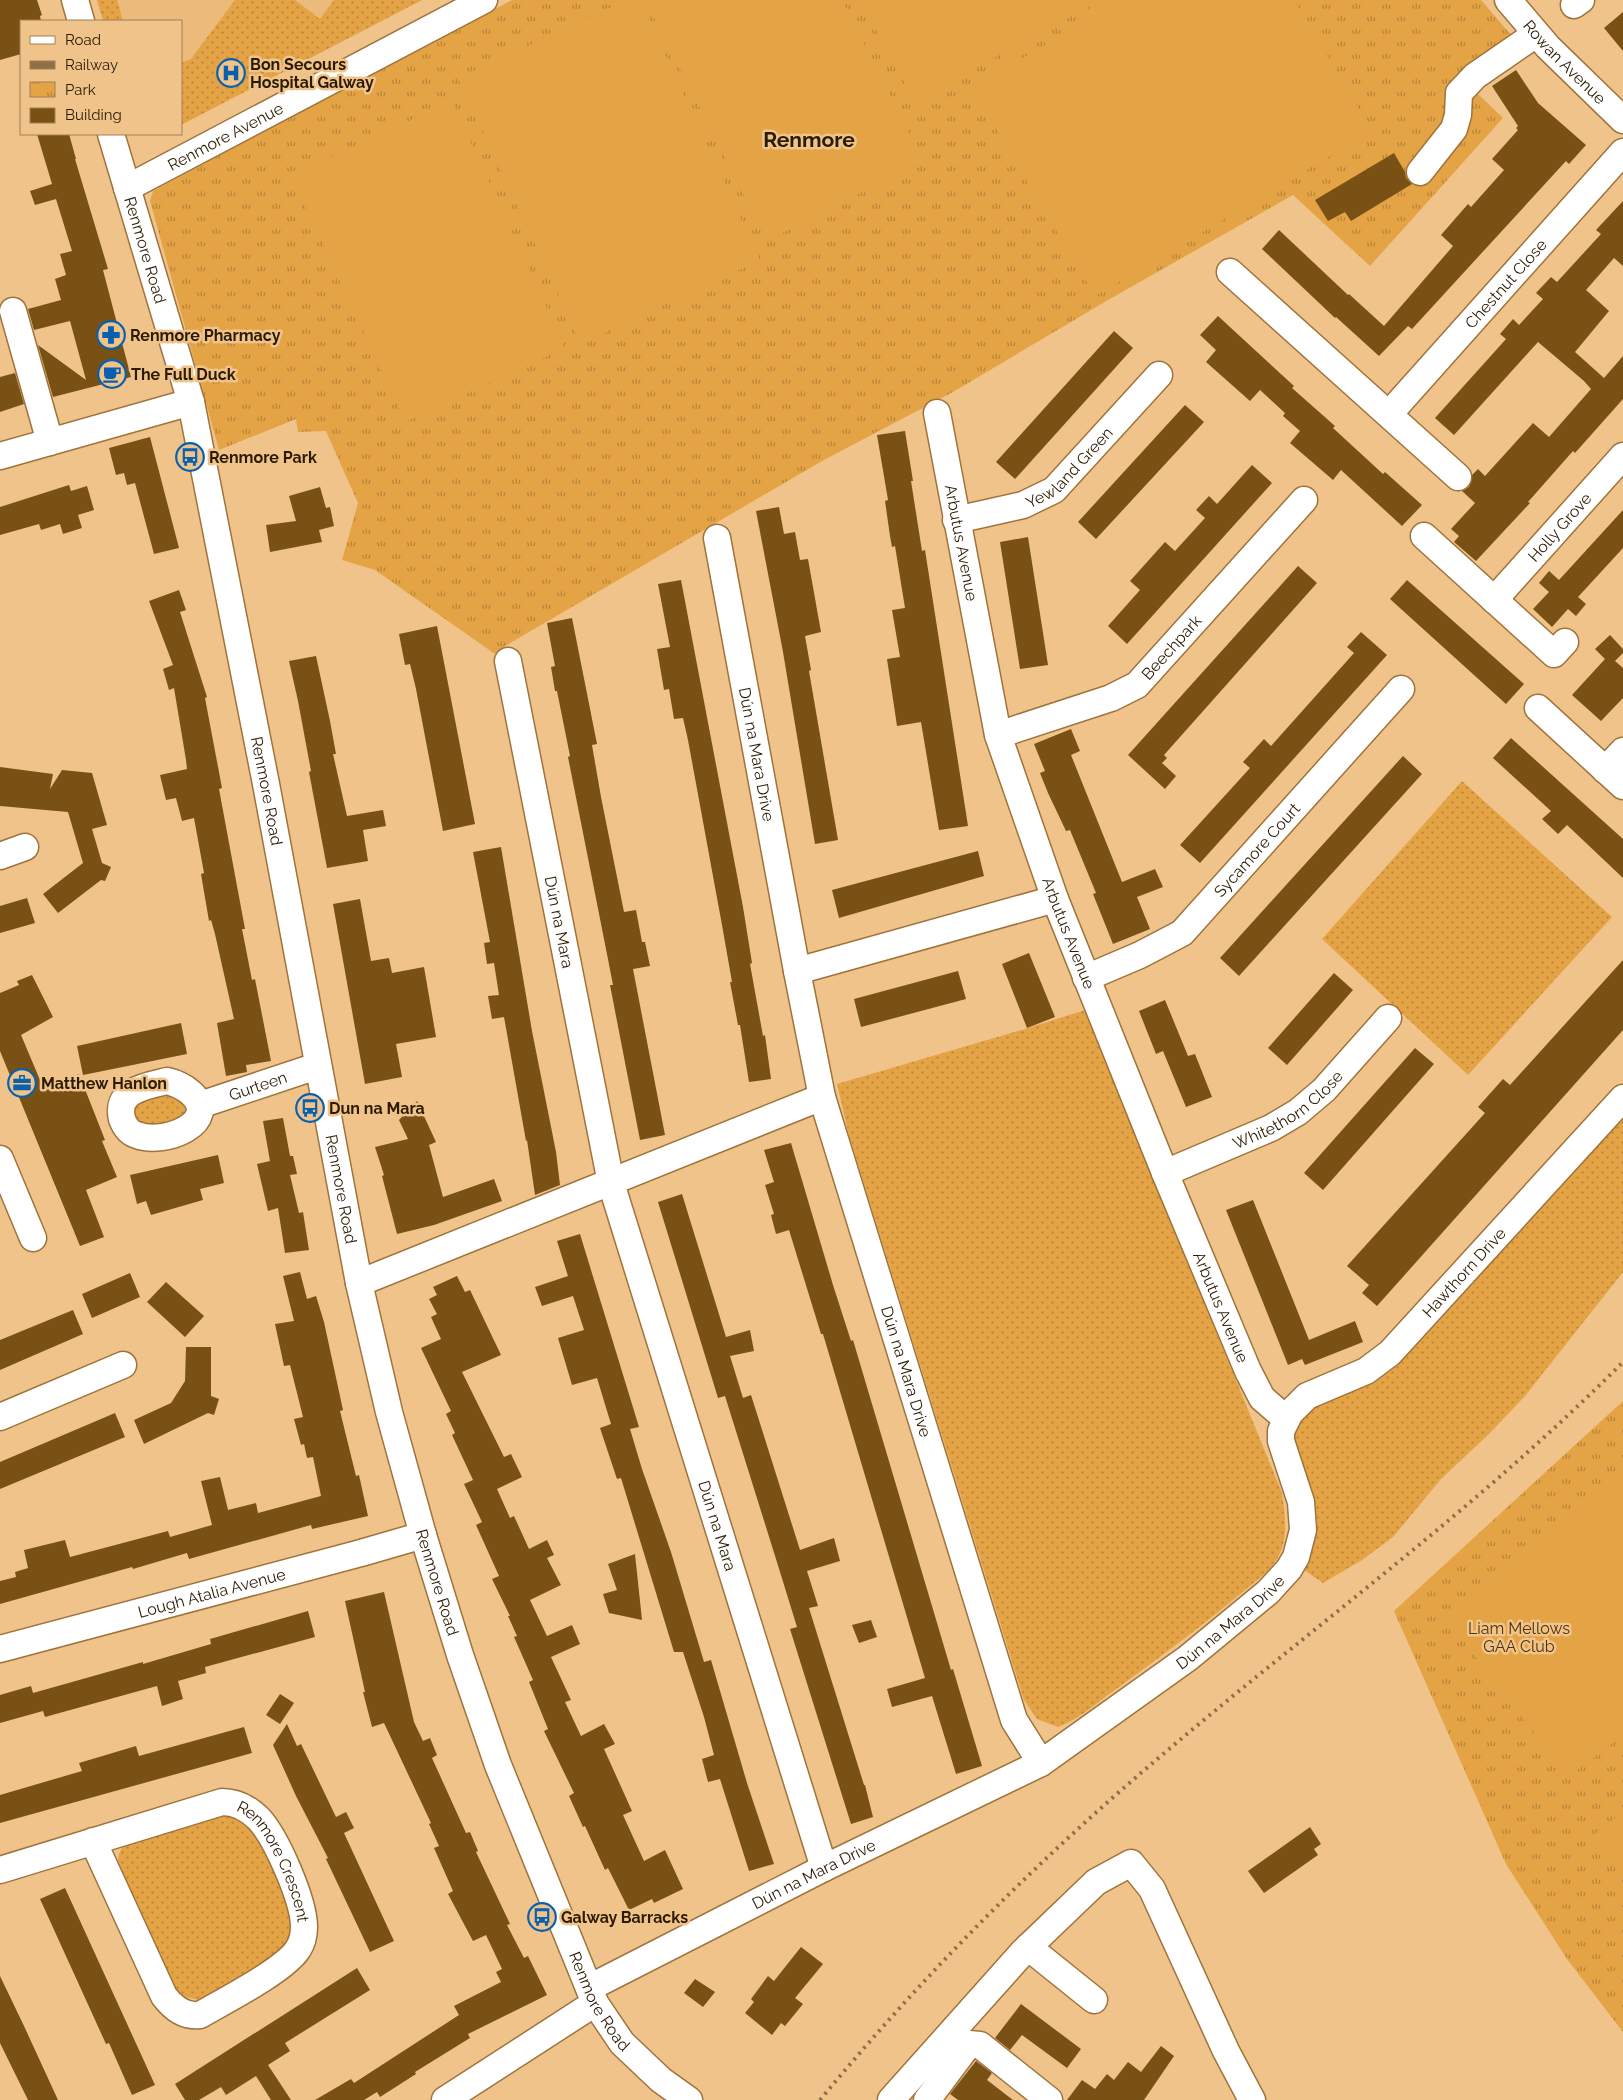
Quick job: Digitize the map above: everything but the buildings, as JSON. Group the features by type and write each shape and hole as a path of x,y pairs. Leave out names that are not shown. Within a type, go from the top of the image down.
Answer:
{"street":[{"path":"76,0 81,20"},
{"name":"Renmore Avenue","path":"127,188 443,9 484,0"},
{"name":"Rowan Avenue","path":"1508,0 1536,34 1573,73 1623,120"},
{"path":"1420,172 1454,129 1458,115 1459,93 1475,76 1536,34"},
{"name":"Renmore Road","path":"111,135 191,402 266,784 358,1283 388,1412 423,1535 460,1655 498,1764 592,1995 622,2042 661,2080 689,2100"},
{"name":"Chestnut Close","path":"1388,414 1623,152"},
{"path":"1230,272 1458,477"},
{"path":"13,311 50,442"},
{"name":"Yewland Green","path":"956,520 1023,506 1054,490 1159,375"},
{"path":"0,456 191,402"},
{"name":"Arbutus Avenue","path":"937,413 998,735 1055,899 1086,978 1254,1385 1262,1398 1286,1419"},
{"name":"Holly Grove","path":"1494,600 1623,456"},
{"name":"Beechpark","path":"998,735 1111,698 1137,685 1304,500"},
{"path":"1424,536 1494,600 1560,648"},
{"name":"Dún na Mara Drive","path":"717,538 822,1097 1014,1720 1041,1762"},
{"name":"Dún na Mara","path":"508,661 611,1183 824,1868"},
{"name":"Sycamore Court","path":"1086,978 1140,954 1182,932 1402,689"},
{"path":"1538,708 1614,778 1623,751"},
{"path":"0,856 25,847"},
{"path":"797,972 1055,899"},
{"name":"Whitethorn Close","path":"1165,1173 1272,1128 1298,1112 1324,1090 1388,1018"},
{"name":"Gurteen","path":"200,1105 317,1066"},
{"path":"358,1283 822,1097"},
{"name":"Hawthorn Drive","path":"1286,1419 1307,1396 1366,1371 1390,1353 1623,1098"},
{"path":"0,1158 33,1238"},
{"path":"0,1417 123,1365"},
{"name":"Dún na Mara Drive","path":"445,2100 592,1995 824,1868 1041,1762 1188,1658 1268,1592 1289,1569 1296,1557 1301,1542 1303,1522 1297,1486 1280,1442 1286,1419"},
{"name":"Lough Atalia Avenue","path":"0,1649 362,1554 423,1535"},
{"name":"Renmore Crescent","path":"0,1870 93,1841 222,1802 238,1804 253,1814 264,1827 281,1856 296,1892 303,1912 304,1928 298,1949 280,1966 200,2015 189,2015 179,2011 164,1996 93,1841"},
{"path":"891,2100 971,2008 1028,1947 1096,1882 1131,1864 1152,1889 1226,2051 1252,2100"},
{"path":"1028,1947 1094,2000"},
{"path":"927,2100 969,2044 980,2044 1049,2100"}],"shaded area":[{"name":"Bon Secours Hospital Galway","path":"97,0 422,0 182,124 182,20 103,20"}],"green space":[{"path":"97,0 117,0 123,20 103,20"},
{"name":"Bon Secours Hospital Galway","path":"235,0 295,0 320,19 334,0 422,0 182,124 182,63 191,59"},
{"path":"512,0 1481,0 1517,42 1474,90 1503,118 1370,266 1293,195 1108,300 953,392 822,461 500,649 495,654 375,570 342,560 358,503 326,431 298,432 296,419 219,450 150,201 153,191"},
{"path":"626,0 640,0 760,260 581,344 458,78"},
{"path":"668,0 842,0 923,161 767,241 650,9"},
{"path":"860,0 1102,0 914,101"},
{"path":"1121,0 1294,0 1372,131 1095,296 972,88"},
{"path":"452,101 565,348 405,422 291,175"},
{"path":"1462,781 1612,917 1468,1075 1322,939"},
{"path":"1085,1010 1282,1493 1285,1534 1278,1557 1271,1568 1261,1577 1150,1664 1082,1714 1058,1727 1037,1719 1024,1700 849,1135 837,1084"},
{"path":"164,1090 190,1103 184,1121 140,1130 131,1106"},
{"path":"1623,1115 1623,1272 1525,1396 1489,1434 1441,1479 1393,1537 1362,1560 1323,1583 1304,1570 1317,1531 1316,1508 1293,1437 1299,1418 1309,1408 1375,1381 1393,1369"},
{"name":"Liam Mellows GAA Club","path":"1623,1401 1623,2032 1567,1959 1506,1864 1394,1611"},
{"path":"1623,1478 1623,1735 1568,1777 1444,1615"},
{"path":"219,1812 241,1817 261,1842 285,1892 295,1933 284,1950 208,1998 198,2000 180,1995 173,1983 118,1862 123,1845"},
{"path":"1623,1812 1623,1869 1595,1834"}],"railway":[{"path":"820,2100 890,2019 963,1941 1078,1829 1181,1739 1502,1475 1623,1362"}],"place":[{"name":"Bon Secours Hospital Galway","path":"231,73"},
{"name":"Renmore Pharmacy","path":"111,335"},
{"name":"The Full Duck","path":"112,374"},
{"name":"Renmore Park","path":"190,457"},
{"name":"Matthew Hanlon","path":"22,1083"},
{"name":"Dun na Mara","path":"310,1108"},
{"name":"Galway Barracks","path":"542,1917"}],"district":[{"name":"Renmore","path":"809,139"}]}
